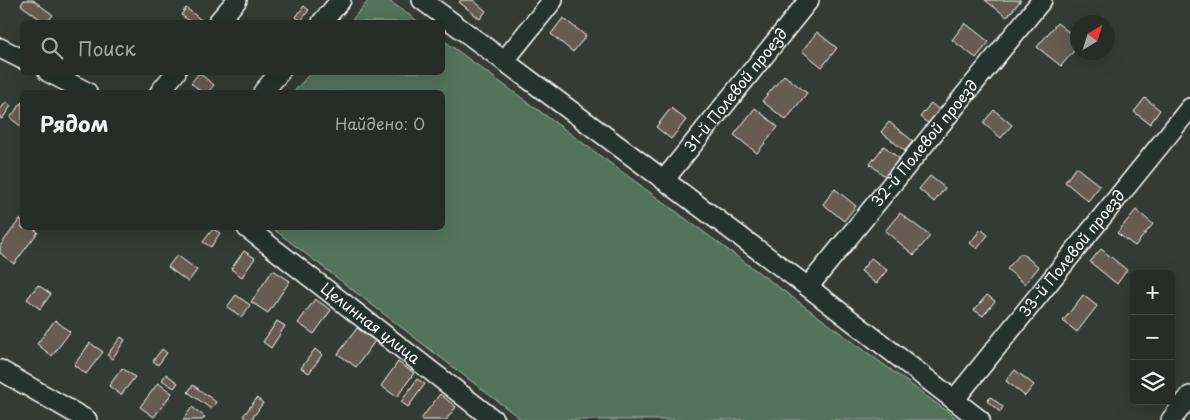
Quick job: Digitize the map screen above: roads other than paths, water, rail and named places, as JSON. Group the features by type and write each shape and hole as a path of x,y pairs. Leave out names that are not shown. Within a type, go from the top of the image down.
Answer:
{"street":[{"path":"220,20 237,0"},
{"path":"324,20 341,0"},
{"path":"422,0 808,287 980,420"},
{"path":"504,61 553,0"},
{"name":"31-й Полевой проезд","path":"664,180 809,0"},
{"name":"32-й Полевой проезд","path":"808,287 1042,0"},
{"path":"0,48 20,58"},
{"path":"54,75 83,90"},
{"path":"162,90 174,75"},
{"path":"265,90 277,75"},
{"name":"33-й Полевой проезд","path":"954,400 1190,108"},
{"name":"Целинная улица","path":"250,230 494,420"},
{"path":"0,370 87,420"},
{"path":"1171,420 1190,396"}]}
